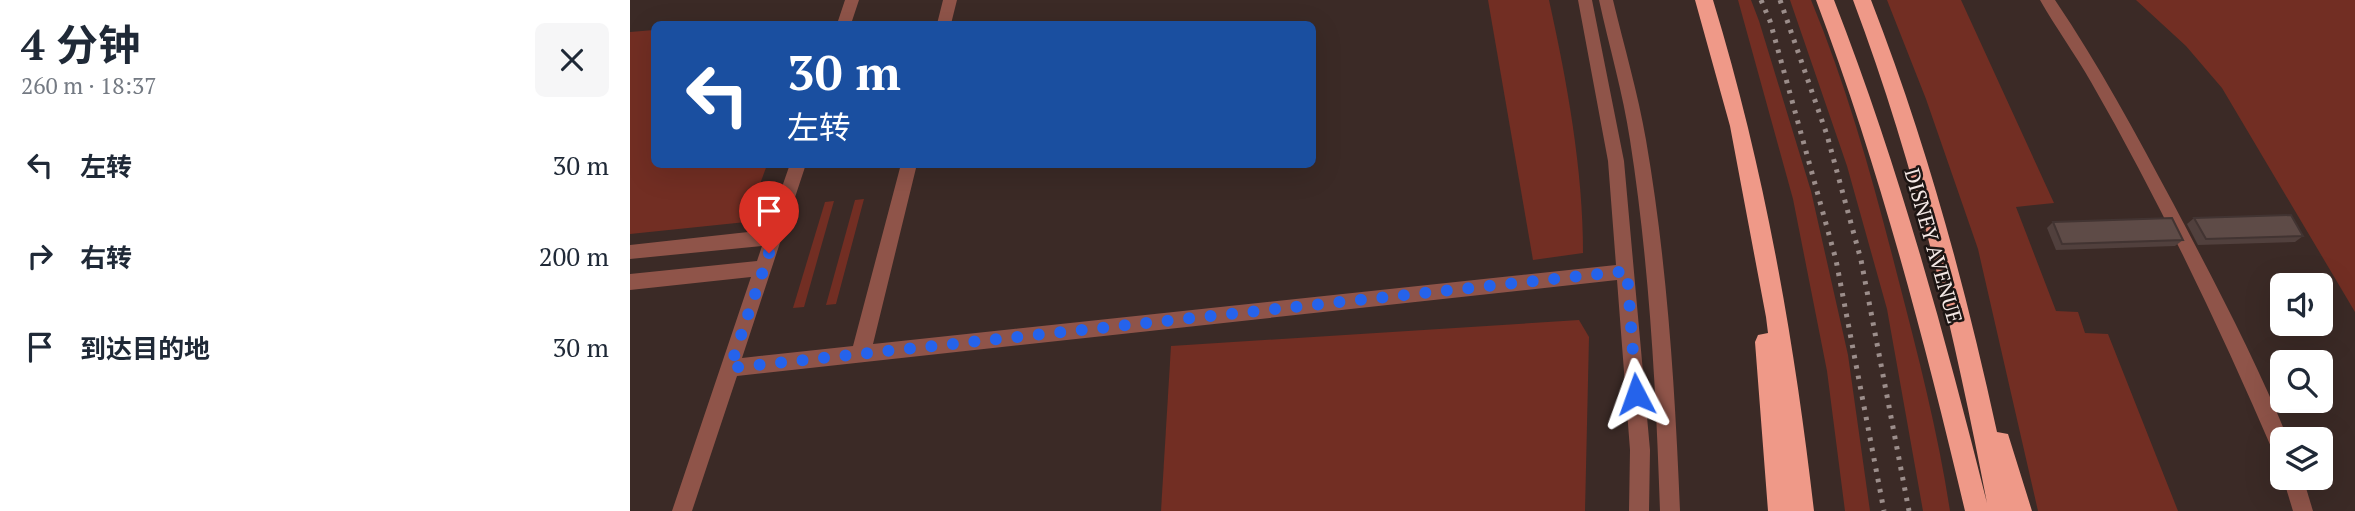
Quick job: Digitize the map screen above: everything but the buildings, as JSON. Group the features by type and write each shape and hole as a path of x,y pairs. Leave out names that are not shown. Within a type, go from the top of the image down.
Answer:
{"highway":[{"path":"1704,0 1723,58 1760,247 1802,511"},
{"name":"DISNEY AVENUE","path":"1825,0 1876,139 1909,246 1977,511"},
{"name":"DISNEY AVENUE","path":"1862,0 1913,139 1944,245 2001,511"},
{"path":"1944,245 2020,511"},
{"path":"1760,247 1780,511"}],"street":[{"path":"845,21 852,0"},
{"path":"945,21 950,0"},
{"path":"1585,0 1616,161 1640,450 1639,511"},
{"path":"1606,0 1638,138 1651,237 1666,408 1670,511"},
{"path":"2048,0 2112,103 2231,328 2273,427"},
{"path":"682,511 797,168"},
{"path":"861,354 908,168"},
{"path":"630,252 774,237"},
{"path":"630,282 763,268"},
{"path":"730,368 1627,271"},
{"path":"2298,494 2313,511"}],"shaded area":[{"path":"1488,0 1549,0 1573,126 1583,253 1533,260"},
{"path":"1738,0 1751,0 1811,191 1848,355 1870,511 1845,511 1827,371 1793,199"},
{"path":"1790,0 1811,0 1859,137 1920,365 1950,511 1923,511 1887,309 1847,166"},
{"path":"1887,0 1961,0 2054,203 2016,207 2056,311 2078,312 2085,333 2108,334 2178,511 2038,511 1978,249 1926,99"},
{"path":"2136,0 2355,0 2355,312 2222,88 2186,46"},
{"path":"651,30 651,168 766,168 746,222 630,234 630,32"},
{"path":"864,199 836,304 826,305 855,200"},
{"path":"834,201 804,307 793,308 825,202"},
{"path":"1579,320 1589,337 1585,511 1161,511 1171,346"}],"railway":[{"path":"1761,0 1770,21 1836,260 1884,511"},
{"path":"1780,0 1827,135 1861,260 1909,511"}],"route":[{"path":"769,253 730,368 1627,271 1636,394"}]}
